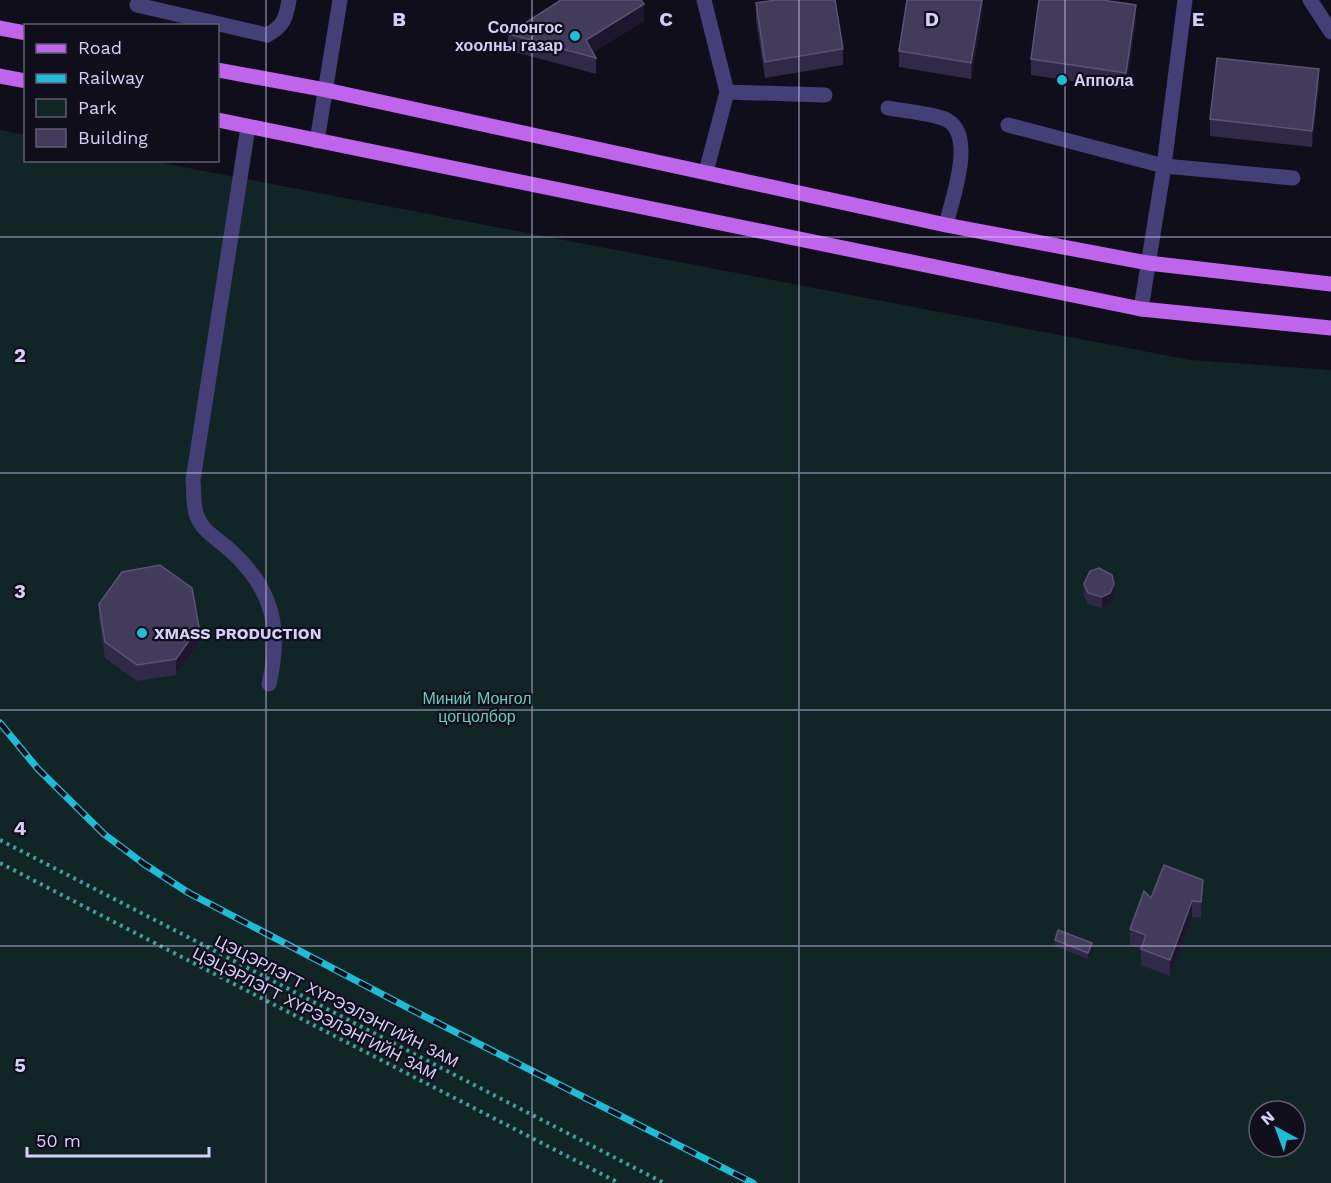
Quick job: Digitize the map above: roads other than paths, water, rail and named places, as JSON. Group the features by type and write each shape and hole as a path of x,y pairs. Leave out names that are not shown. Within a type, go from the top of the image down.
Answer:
{"main road":[{"path":"0,28 24,33"},
{"path":"219,70 326,90 946,225 1148,263 1331,284"},
{"path":"0,76 24,81"},
{"path":"219,120 1141,309 1331,328"}],"street":[{"path":"219,27 267,35 280,28 285,19 289,0"},
{"path":"317,141 340,0"},
{"path":"704,0 727,92 706,172"},
{"path":"1141,309 1164,166 1185,0"},
{"path":"1310,0 1331,32"},
{"path":"137,5 168,19 199,24"},
{"path":"727,92 825,95"},
{"path":"888,108 947,120 959,131 963,148 946,225"},
{"path":"1008,125 1164,166 1293,178"},
{"path":"248,127 193,480 196,513 205,531 251,570 269,602 276,634 275,659 268,684"}],"railway":[{"path":"0,723 38,769 104,834 144,864 189,893 416,1012 753,1183"}],"place":[{"name":"Солонгос хоолны газар","path":"575,36"},
{"name":"Аппола","path":"1062,80"},
{"name":"XMASS PRODUCTION","path":"142,633"}],"park label":[{"name":"Миний Монгол цогцолбор","path":"477,707"}]}
